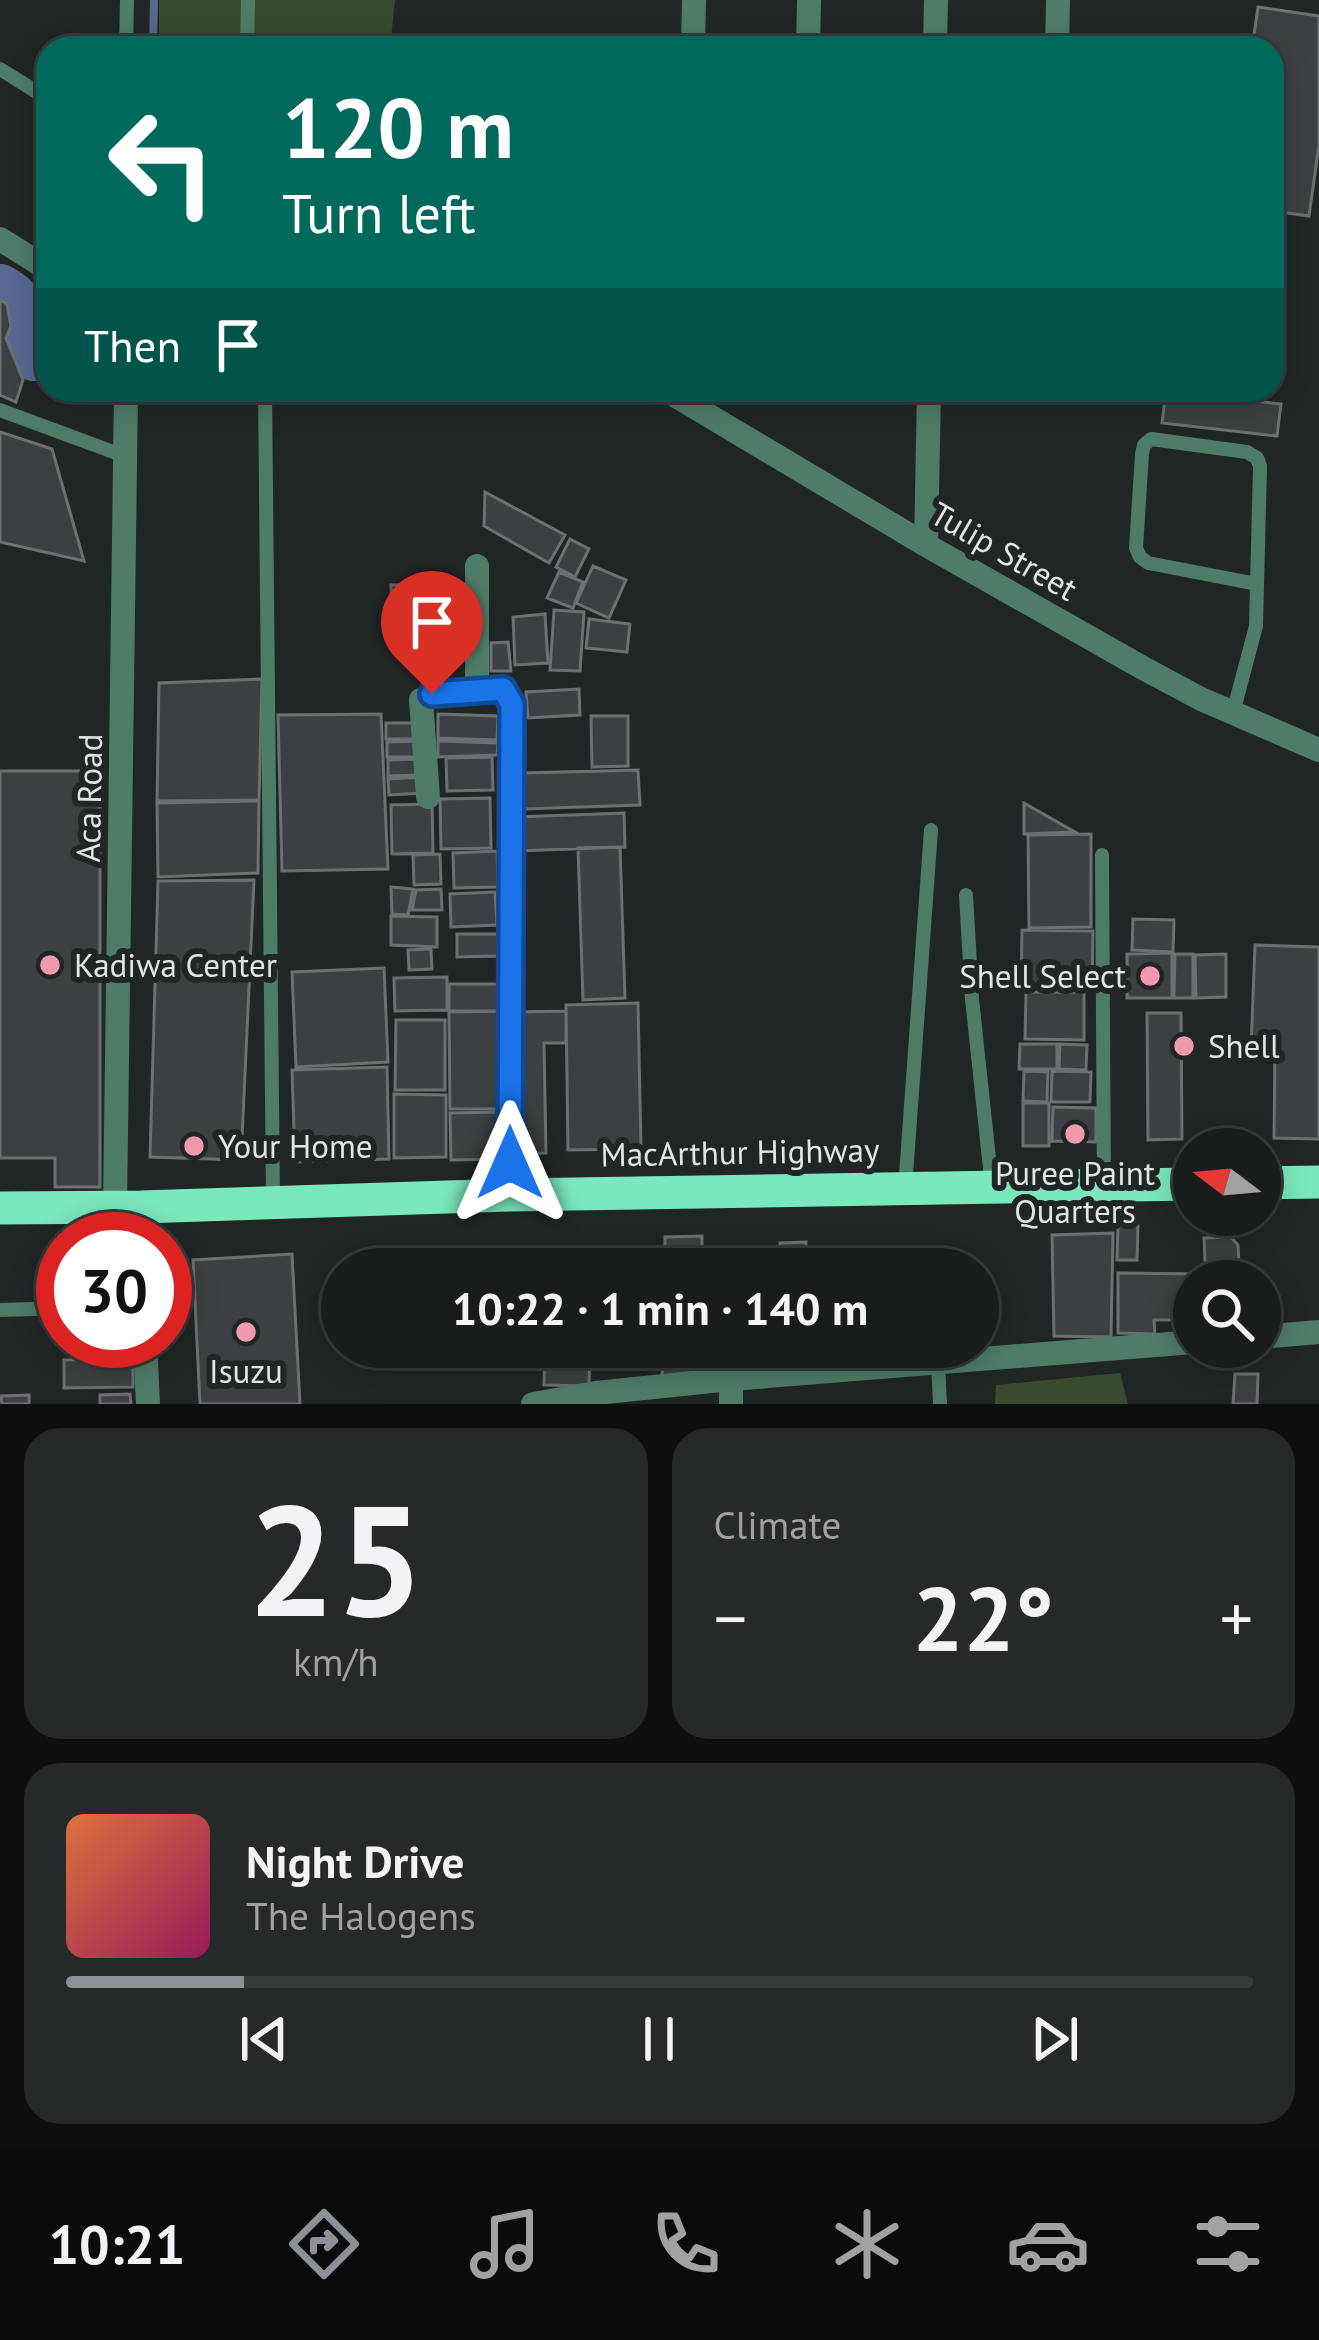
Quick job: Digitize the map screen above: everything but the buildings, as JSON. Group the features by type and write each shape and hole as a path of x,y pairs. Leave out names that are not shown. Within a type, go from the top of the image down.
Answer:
{"highway":[{"path":"1281,1183 1319,1182"},
{"name":"MacArthur Highway","path":"187,1212 273,1202 509,1195 1173,1185"},
{"name":"MacArthur Highway","path":"0,1208 39,1212"}],"street":[{"path":"693,36 694,0"},
{"path":"808,36 809,0"},
{"path":"935,36 936,0"},
{"path":"1057,36 1058,0"},
{"path":"0,239 36,262"},
{"name":"Aca Road","path":"118,1212 126,402"},
{"name":"Tulip Street","path":"686,402 1143,668 1319,750"},
{"path":"926,545 928,402"},
{"path":"477,689 478,566"},
{"path":"428,797 421,700 432,694 503,689 512,704 509,1195"},
{"path":"1281,1335 1319,1332"},
{"path":"999,1358 1173,1344"},
{"path":"147,1368 148,1404"},
{"path":"533,1404 731,1391 901,1368"}],"lane":[{"path":"126,36 127,0"},
{"path":"247,36 248,0"},
{"path":"0,69 36,92"},
{"path":"265,402 273,1202"},
{"path":"0,410 127,457"},
{"path":"1233,713 1256,626 1261,466 1247,452 1151,439 1142,454 1136,548 1141,557 1148,563 1257,584"},
{"path":"905,1189 931,830"},
{"path":"1102,855 1104,1187"},
{"path":"966,895 992,1187"},
{"path":"0,1310 36,1309"},
{"path":"938,1368 940,1404"}],"green space":[{"path":"159,0 395,0 391,36 159,36"},
{"path":"1120,1373 1128,1404 995,1404 996,1385"}],"waterway":[{"path":"153,36 154,0"},
{"path":"0,288 22,308 34,357"},
{"path":"16,297 31,289"}],"place":[{"name":"Kadiwa Center","path":"50,965"},
{"name":"Shell Select","path":"1150,976"},
{"name":"Shell","path":"1184,1046"},
{"name":"Puree Paint Quarters","path":"1075,1134"},
{"name":"Your Home","path":"194,1146"},
{"name":"Isuzu","path":"246,1332"}],"route":[{"path":"432,694 503,689 512,704 510,1163"}]}
